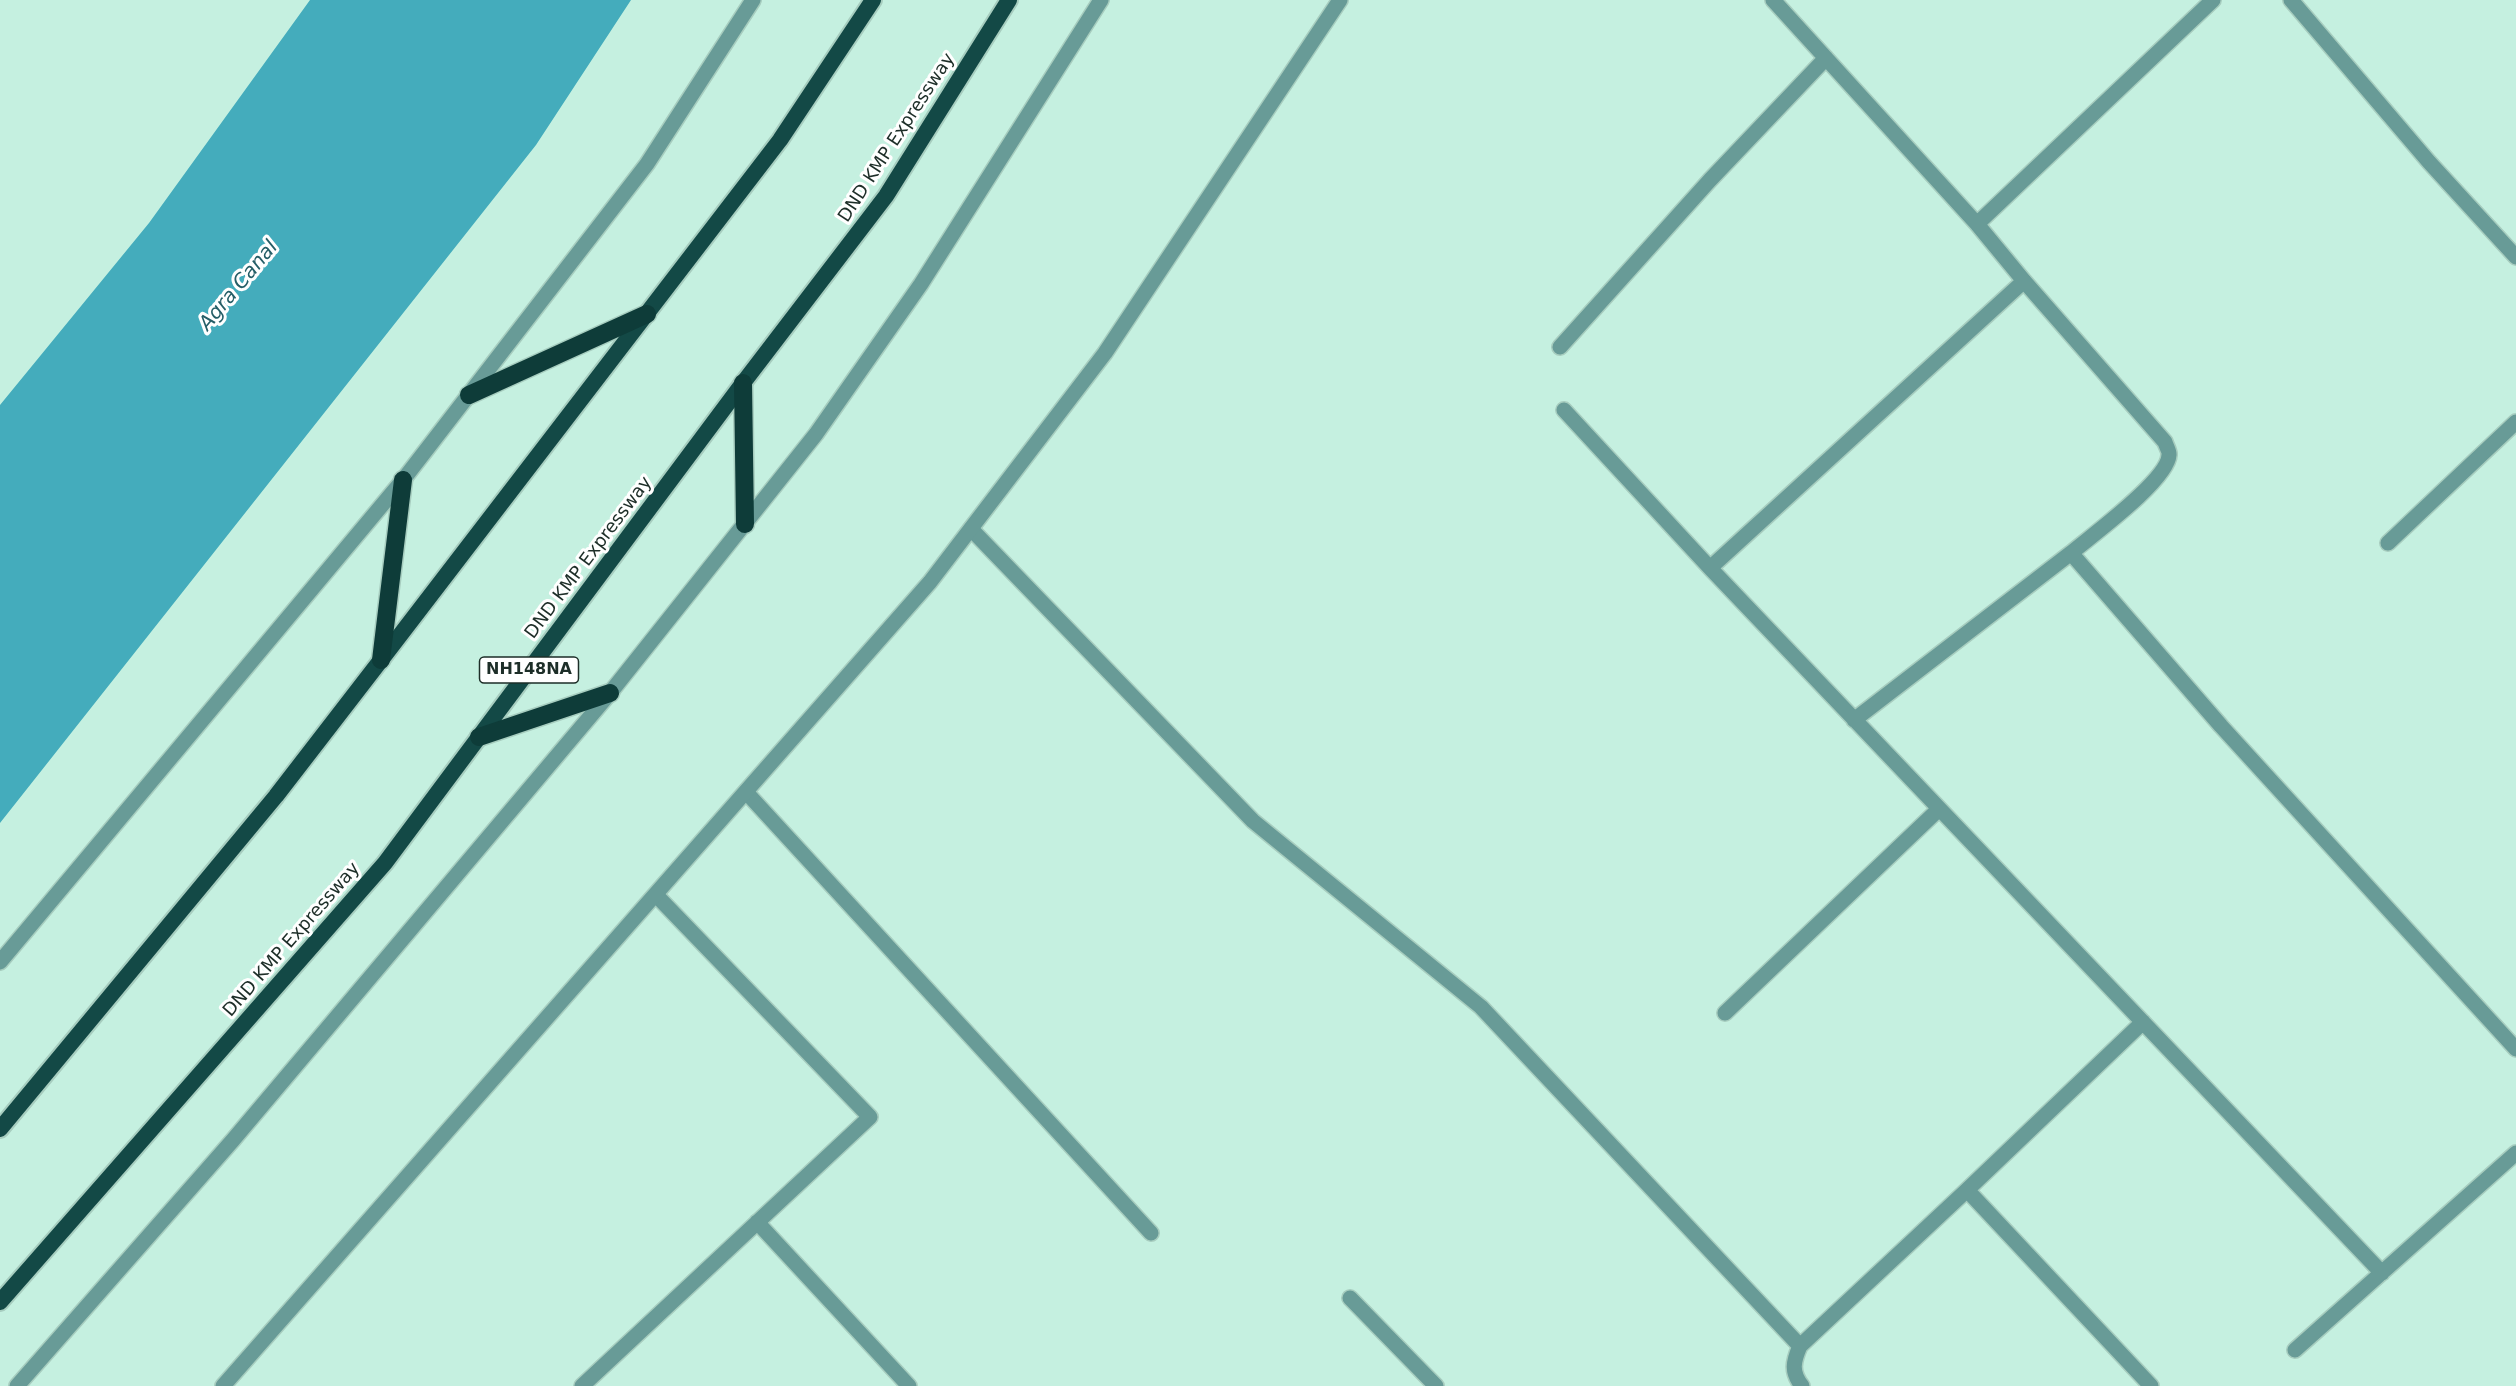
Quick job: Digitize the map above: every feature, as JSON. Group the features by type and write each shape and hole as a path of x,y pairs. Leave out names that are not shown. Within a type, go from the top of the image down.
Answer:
{"highway":[{"path":"0,1129 276,796 780,140 873,0"},
{"name":"DND KMP Expressway","path":"0,1302 385,863 743,383 886,196 1009,0"},
{"path":"469,395 647,314"},
{"path":"743,383 745,524"},
{"path":"381,660 403,480"},
{"path":"479,737 610,693"}],"street":[{"path":"0,962 403,480 647,164 753,0"},
{"path":"17,1386 233,1140 610,693 816,434 921,284 1101,0"},
{"path":"223,1386 930,582 1105,353 1340,0"},
{"path":"1773,0 1977,224 2165,442 2169,455 2163,472 2144,493 1854,720"},
{"path":"1977,224 2213,0"},
{"path":"2291,0 2429,162 2516,257"},
{"path":"1560,347 1710,180 1826,58"},
{"path":"1710,568 2024,281"},
{"path":"1564,411 1854,720 2382,1273"},
{"path":"2388,543 2516,422"},
{"path":"971,529 1253,821 1481,1007 1800,1346"},
{"path":"2070,553 2221,726 2516,1048"},
{"path":"746,792 1151,1233"},
{"path":"1725,1013 1939,809"},
{"path":"582,1386 870,1117 656,895"},
{"path":"1802,1386 1794,1376 1793,1360 1800,1346 2143,1022"},
{"path":"2295,1350 2516,1153"},
{"path":"1966,1190 2151,1386"},
{"path":"757,1222 909,1386"},
{"path":"1350,1298 1436,1386"}],"water":[{"name":"Agra Canal","path":"310,0 631,0 536,145 0,823 0,405 149,223"}]}
